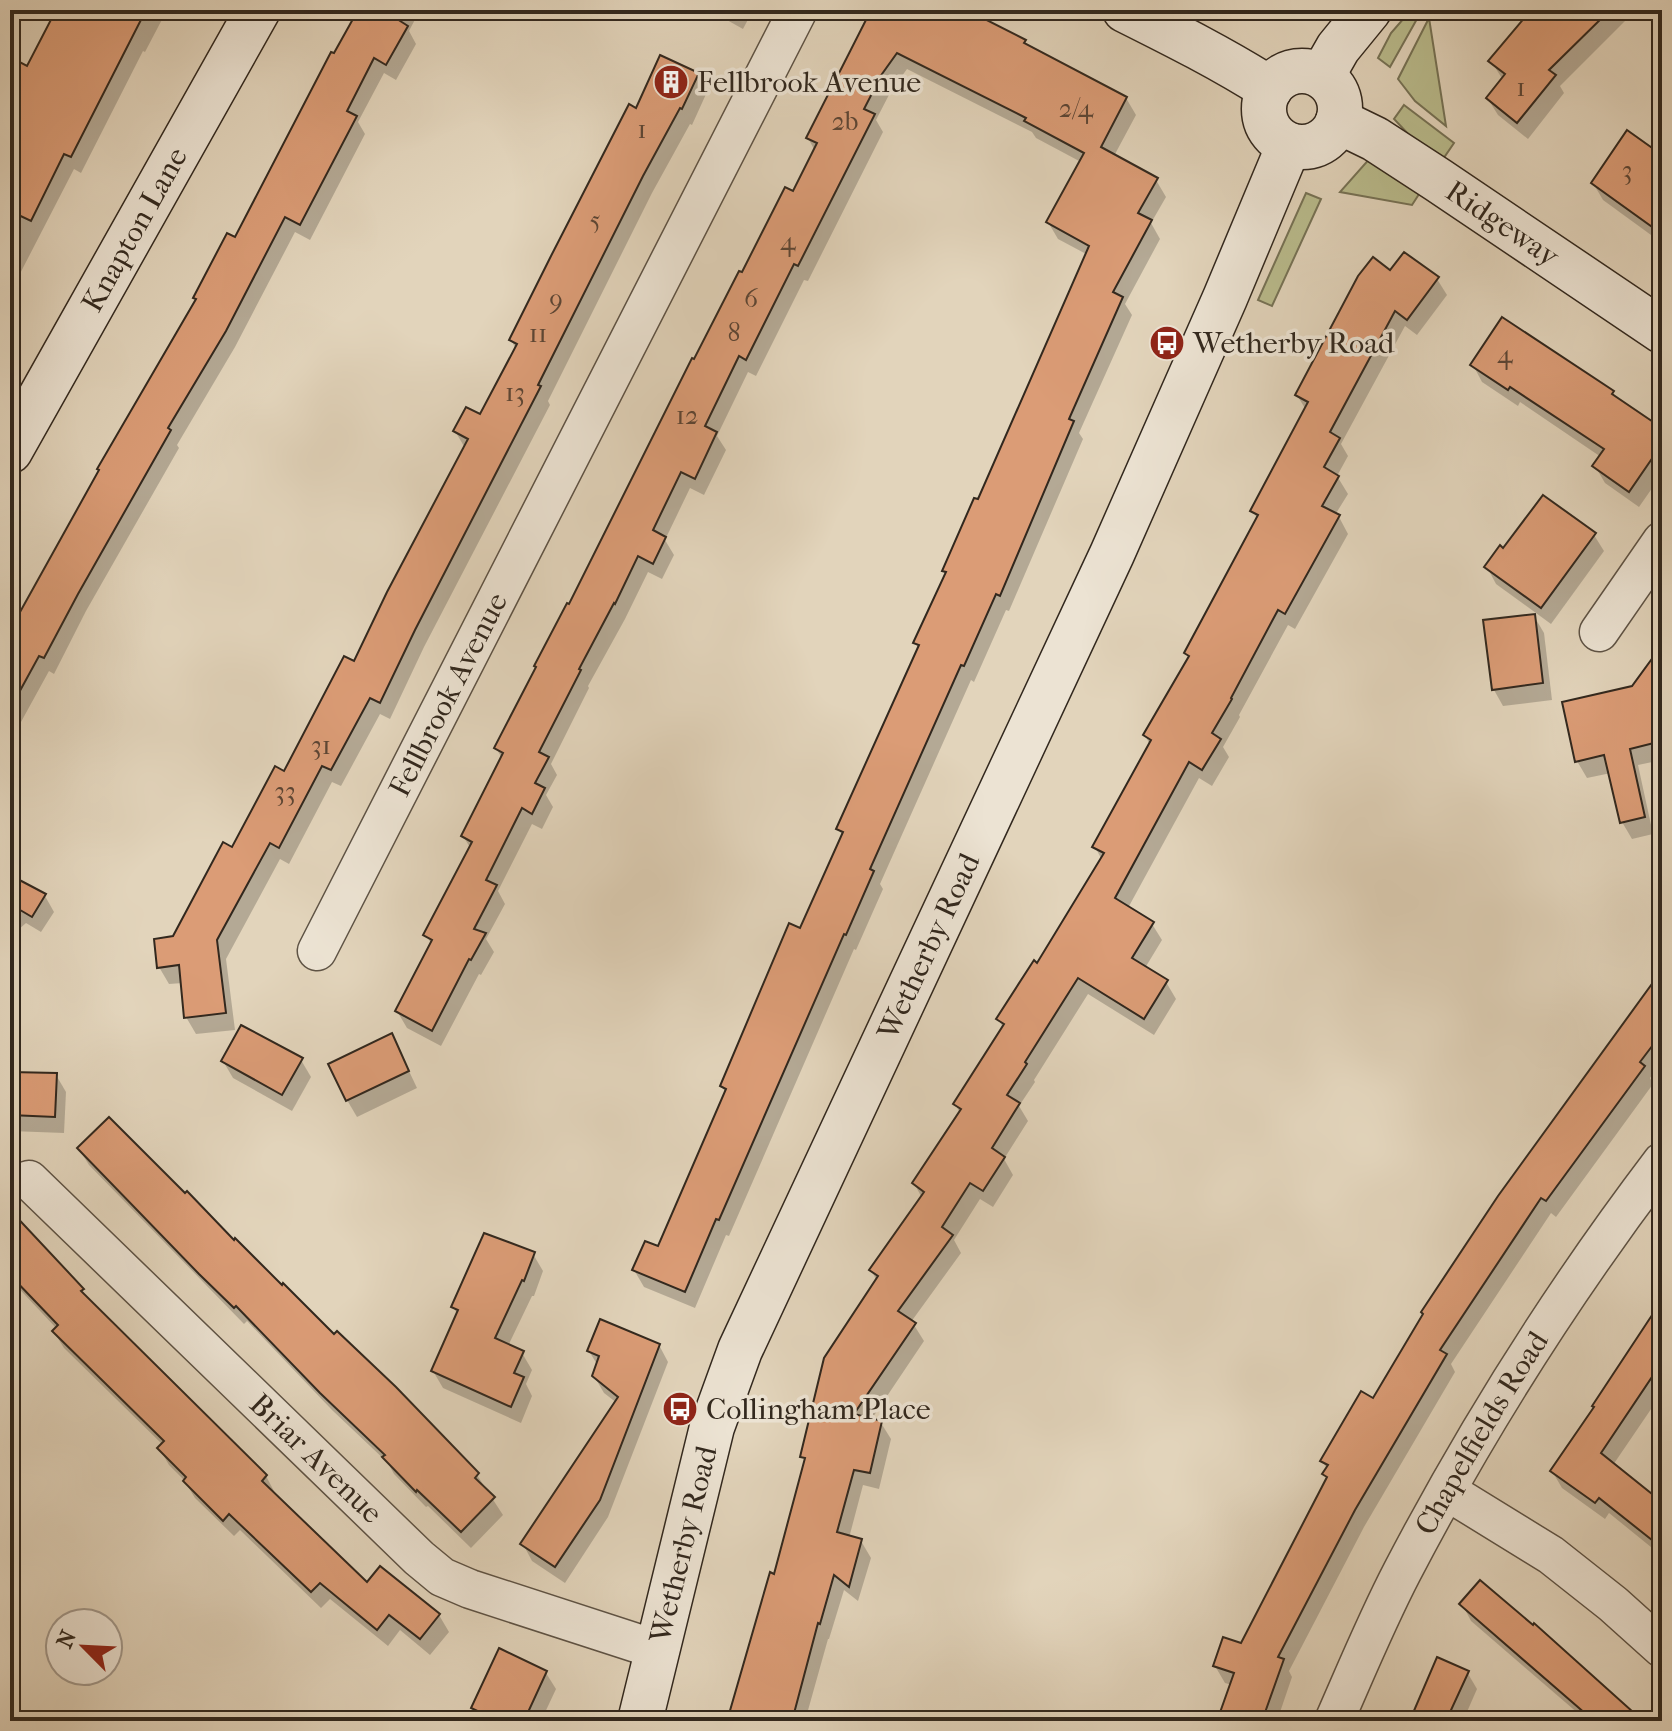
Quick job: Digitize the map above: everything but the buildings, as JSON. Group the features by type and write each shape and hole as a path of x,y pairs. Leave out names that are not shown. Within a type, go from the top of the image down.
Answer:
{"main road":[{"name":"Knapton Lane","path":"10,451 258,10"},
{"path":"1125,10 1237,68 1270,89"},
{"path":"1322,76 1338,48 1369,10"},
{"path":"1298,71 1322,76 1336,91 1340,111 1333,132 1324,141 1301,148 1277,139 1264,115 1264,101 1270,89 1277,80 1298,71"},
{"name":"Ridgeway","path":"1338,121 1375,139 1662,331"},
{"name":"Wetherby Road","path":"640,1721 712,1427 740,1350 1112,554 1289,145"}],"street":[{"name":"Fellbrook Avenue","path":"317,951 798,10"},
{"path":"1599,632 1662,541"},
{"name":"Chapelfields Road","path":"1334,1721 1402,1573 1495,1406 1560,1303 1662,1162"},
{"name":"Briar Avenue","path":"29,1180 442,1577 470,1589 658,1650"},
{"path":"1447,1491 1551,1555 1662,1648"}],"green space":[{"path":"1411,10 1422,10 1390,67 1378,58 1391,33"},
{"path":"1429,18 1446,126 1415,101 1398,79"},
{"path":"1404,105 1454,143 1443,159 1412,138 1394,119"},
{"path":"1371,157 1421,191 1412,205 1340,192"},
{"path":"1306,193 1321,199 1272,306 1258,300"}],"place":[{"name":"Fellbrook Avenue","path":"671,82"},
{"name":"Wetherby Road","path":"1167,343"},
{"name":"Collingham Place","path":"680,1409"}]}
